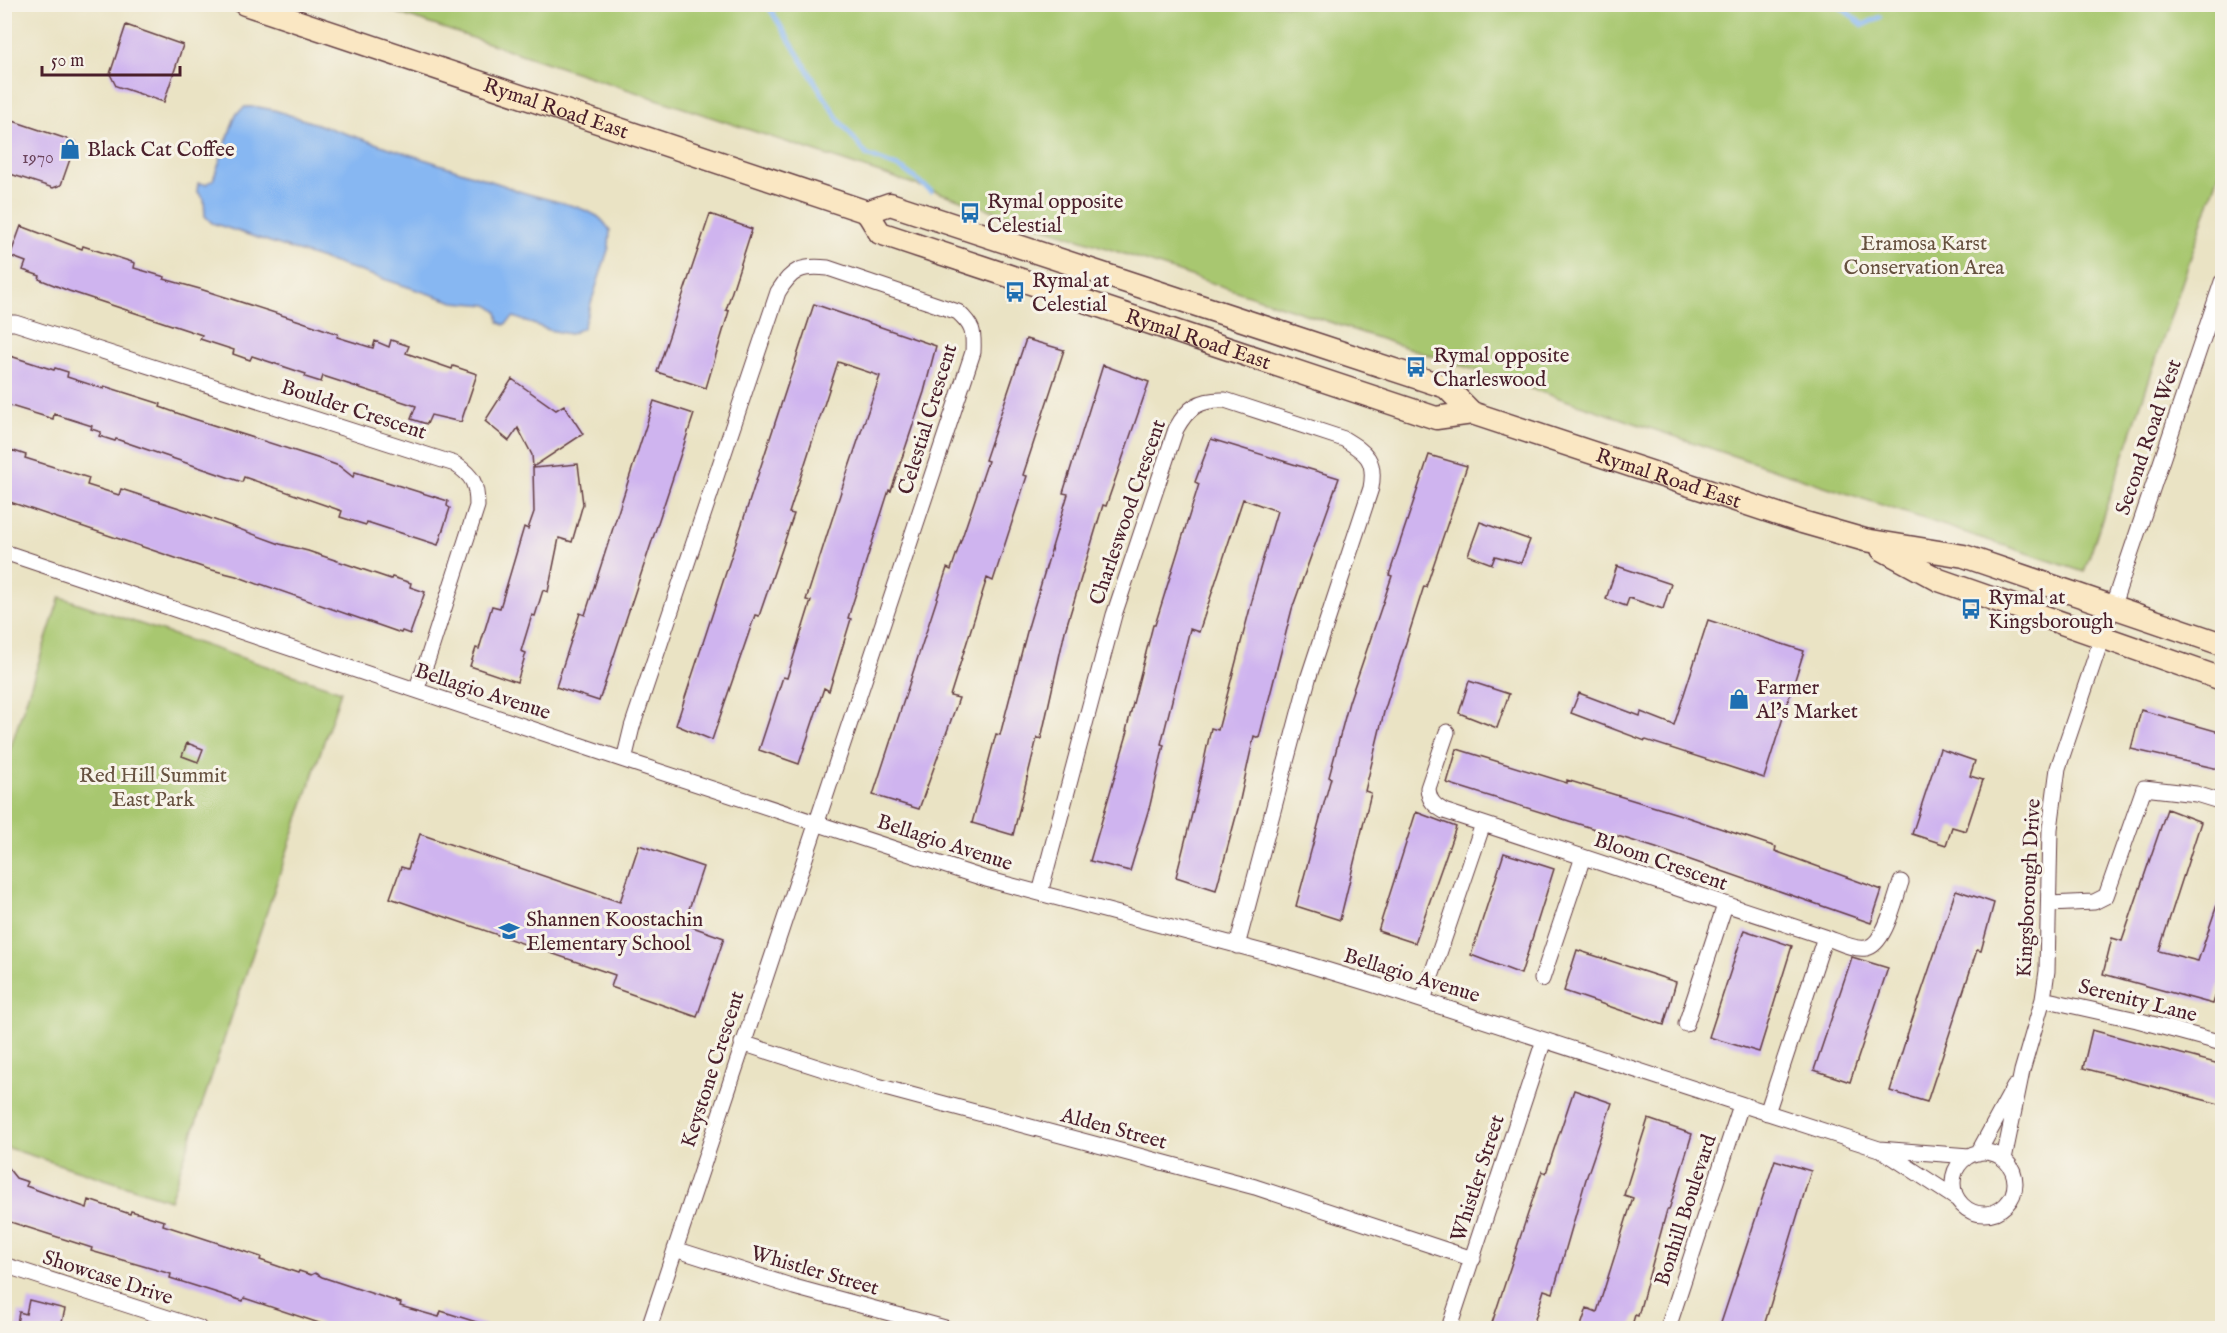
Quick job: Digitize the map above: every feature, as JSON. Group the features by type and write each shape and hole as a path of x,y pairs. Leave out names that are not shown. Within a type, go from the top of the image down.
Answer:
{"main road":[{"name":"Rymal Road East","path":"245,4 867,212 890,204 1446,387 1472,413"},
{"name":"Rymal Road East","path":"867,212 880,233 1436,418 1472,413 1780,515 1865,540 1964,556 2223,644"},
{"name":"Rymal Road East","path":"1865,540 1939,580 2103,635 2223,679"}],"street":[{"name":"Celestial Crescent","path":"624,760 632,727 778,292 788,277 802,268 815,266 828,268 958,312 969,322 974,335 973,351 817,823"},
{"name":"Second Road West","path":"2112,606 2223,282"},
{"name":"Boulder Crescent","path":"4,323 15,323 455,464 470,473 477,491 477,506 416,690"},
{"name":"Charleswood Crescent","path":"1041,893 1113,615 1176,429 1183,415 1194,405 1211,399 1225,400 1344,439 1360,449 1369,459 1374,472 1371,488 1308,679 1237,946"},
{"name":"Bellagio Avenue","path":"4,552 987,879 1293,960 1423,1000 1879,1149 1974,1154"},
{"name":"Kingsborough Drive","path":"2004,1159 2022,1071 2043,999 2048,956 2050,829 2058,768 2112,606"},
{"name":"Bloom Crescent","path":"1448,732 1428,788 1433,805 1444,812 1725,905 1852,946 1865,948 1875,945 1881,938 1900,882"},
{"path":"2049,904 2094,902 2106,896 2144,788 2196,794 2223,802"},
{"name":"Keystone Crescent","path":"649,1329 742,1043 817,823"},
{"path":"1423,1000 1483,824"},
{"path":"1542,979 1582,857"},
{"path":"1686,1024 1725,905"},
{"path":"1767,1113 1825,937"},
{"name":"Serenity Lane","path":"2043,999 2137,1020 2223,1043"},
{"name":"Whistler Street","path":"1449,1329 1544,1040"},
{"name":"Alden Street","path":"742,1043 870,1084 1255,1187 1473,1259"},
{"name":"Kingsborough Drive","path":"1974,1154 2022,1071"},
{"name":"Bonhill Boulevard","path":"1668,1329 1741,1105"},
{"name":"Bellagio Avenue","path":"1879,1149 1957,1199"},
{"path":"1974,1154 1996,1154 2004,1159 2015,1175 2014,1195 2008,1203 1992,1214 1972,1212 1957,1199 1953,1180 1956,1170 1974,1154"},
{"name":"Whistler Street","path":"675,1249 900,1323 945,1329"},
{"name":"Showcase Drive","path":"4,1265 198,1328"}],"green space":[{"name":"Eramosa Karst Conservation Area","path":"373,5 2222,5 2222,165 2084,572"},
{"name":"Red Hill Summit East Park","path":"60,597 341,691 170,1200 5,1147 5,764"}],"water":[{"path":"245,107 274,110 526,194 574,206 597,216 610,230 609,247 583,328 570,334 549,330 514,317 504,325 499,322 497,312 488,305 454,302 212,223 205,216 204,199 197,191 198,183 206,184 213,180 236,114"}],"building":[{"path":"126,25 183,45 164,102 116,86 110,74"},
{"path":"4,118 76,142 61,185 53,188 4,172"},
{"path":"710,214 752,229 726,310 729,311 706,388 657,372"},
{"path":"21,226 82,249 83,246 135,263 134,268 165,277 164,279 338,334 337,337 373,348 375,341 389,347 391,340 409,346 406,353 452,369 453,366 477,374 461,422 431,415 427,424 411,419 416,406 323,376 321,382 305,377 306,374 252,356 250,360 233,354 234,350 200,339 202,335 39,279 40,276 23,270 26,262 10,256"},
{"path":"814,304 936,346 924,392 891,491 889,490 848,618 851,619 829,691 824,688 799,764 759,750 783,677 787,678 811,601 806,600 880,376 838,362 789,513 794,514 759,616 755,615 712,740 676,725"},
{"path":"1026,339 1064,350 1023,475 1027,476 993,581 987,578 950,696 959,698 919,809 873,795 947,568 951,570 988,461 985,460"},
{"path":"4,354 54,370 55,368 68,372 67,377 161,404 160,407 191,418 317,458 339,466 353,477 355,472 448,501 447,506 450,508 438,545 367,522 366,525 340,517 342,511 244,477 242,482 116,439 115,441 99,436 101,432 91,429 92,426 54,414 53,419 4,404"},
{"path":"1103,365 1149,382 1106,506 1103,505 1065,631 1041,739 1037,738 1013,835 972,823 996,734 1000,735 1029,624 1068,494 1063,493"},
{"path":"512,379 556,410 564,405 583,434 533,467 532,455 518,428 509,441 485,421"},
{"path":"654,401 694,414 599,701 556,687 580,613 585,615"},
{"path":"1211,439 1339,478 1292,609 1259,738 1254,736 1238,809 1216,890 1176,877 1211,728 1218,730 1252,596 1277,511 1243,499 1199,632 1190,629 1161,744 1164,745 1150,805 1130,871 1090,861 1128,731 1126,731 1153,625 1155,625 1199,484 1195,482"},
{"path":"11,450 26,455 25,458 89,478 87,485 119,495 121,489 280,544 391,579 392,577 411,583 410,587 425,592 410,634 402,631 401,633 261,584 208,569 4,500 4,454 10,456"},
{"path":"1429,455 1467,466 1426,587 1424,586 1384,712 1365,791 1371,793 1340,920 1296,906 1349,702 1392,576 1389,575"},
{"path":"578,464 583,504 572,542 559,538 548,592 543,590 535,616 532,615 521,651 526,653 517,682 470,666 476,648 479,649 492,606 500,608 524,527 528,529 534,512 533,468"},
{"path":"1480,522 1530,540 1521,563 1495,556 1492,564 1468,555"},
{"path":"1617,566 1671,584 1663,609 1629,598 1626,606 1606,599"},
{"path":"1708,620 1804,651 1764,778 1645,741 1571,713 1579,693 1640,716 1641,712 1674,725"},
{"path":"1469,681 1509,694 1497,728 1459,713"},
{"path":"2141,710 2223,733 2223,770 2131,749"},
{"path":"187,743 203,749 198,762 182,756"},
{"path":"1457,749 1678,814 1776,847 1775,851 1882,890 1871,923 1656,848 1447,783"},
{"path":"1940,749 1975,761 1970,776 1983,780 1966,831 1952,827 1946,845 1912,834"},
{"path":"2167,809 2201,822 2159,951 2198,961 2220,896 2223,896 2223,971 2213,1004 2103,974 2112,938 2122,941"},
{"path":"1416,812 1456,827 1415,943 1378,931"},
{"path":"420,834 620,902 639,845 703,867 684,924 724,938 697,1017 611,987 615,975 390,898 401,867 408,869"},
{"path":"1504,853 1554,869 1521,974 1471,955"},
{"path":"1956,890 1994,903 1981,951 1977,950 1927,1102 1890,1091"},
{"path":"1744,930 1792,946 1759,1052 1709,1037"},
{"path":"1577,950 1676,982 1664,1025 1564,991"},
{"path":"1852,957 1888,968 1850,1082 1814,1070"},
{"path":"2092,1030 2223,1065 2223,1105 2083,1068"},
{"path":"1574,1090 1612,1103 1586,1179 1553,1293 1544,1290 1532,1329 1490,1329 1542,1171 1546,1173"},
{"path":"1648,1119 1692,1134 1669,1210 1667,1210 1638,1316 1635,1315 1631,1329 1580,1329 1587,1308 1597,1312 1633,1198 1624,1195"},
{"path":"1775,1160 1811,1171 1763,1329 1719,1329"},
{"path":"4,1163 16,1178 28,1182 26,1186 87,1208 89,1200 130,1214 131,1211 164,1221 163,1225 261,1257 260,1260 298,1273 299,1271 311,1275 315,1273 401,1303 400,1306 439,1317 441,1311 486,1325 485,1329 337,1329 244,1298 243,1301 170,1278 171,1274 91,1251 92,1248 4,1220"},
{"path":"29,1300 65,1309 63,1329 16,1329 19,1312 26,1314"}],"waterway":[{"path":"767,4 838,119 867,155 903,169 931,191"},
{"path":"1837,4 1863,25 1880,17"}],"place":[{"name":"Black Cat Coffee","path":"70,149"},
{"name":"Rymal opposite Celestial","path":"970,213"},
{"name":"Rymal at Celestial","path":"1015,292"},
{"name":"Rymal opposite Charleswood","path":"1416,367"},
{"name":"Rymal at Kingsborough","path":"1971,609"},
{"name":"Farmer Al's Market","path":"1739,699"},
{"name":"Shannen Koostachin Elementary School","path":"509,931"}]}
